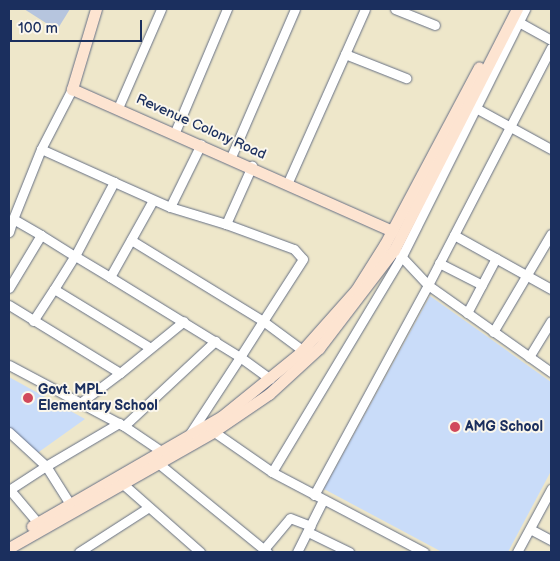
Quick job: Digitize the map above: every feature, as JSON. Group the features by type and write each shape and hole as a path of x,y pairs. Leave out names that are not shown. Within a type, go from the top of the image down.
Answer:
{"street":[{"path":"9,232 41,149 72,89 96,9"},
{"path":"118,108 161,9"},
{"path":"175,132 226,9"},
{"path":"231,157 295,9"},
{"path":"288,182 365,9"},
{"path":"395,9 435,26"},
{"path":"272,472 394,250 514,15 525,9"},
{"path":"514,15 551,40"},
{"path":"12,546 158,464 210,429 269,394 313,354 394,250 393,230 469,104 514,15"},
{"path":"314,495 428,285 551,48"},
{"path":"345,54 406,78"},
{"name":"Revenue Colony Road","path":"72,89 175,132 393,230"},
{"path":"469,104 509,129 551,149"},
{"path":"170,207 201,144"},
{"path":"41,149 170,207 226,224 294,249 304,259 189,435"},
{"path":"226,224 252,166"},
{"path":"33,320 75,256 114,182"},
{"path":"110,277 153,200"},
{"path":"14,219 184,321 270,379"},
{"path":"9,288 41,234"},
{"path":"494,332 527,275 548,248 551,234"},
{"path":"454,235 551,289"},
{"path":"131,240 263,321 302,350"},
{"path":"394,250 428,285 551,372"},
{"path":"12,546 38,523 70,504 189,435 210,429 302,350 394,250"},
{"path":"467,313 496,258"},
{"path":"439,263 482,285"},
{"path":"54,290 149,347"},
{"path":"9,305 120,373"},
{"path":"80,403 184,321"},
{"path":"530,357 551,321"},
{"path":"38,523 9,490 46,466 122,425 215,341"},
{"path":"9,365 122,425 161,451"},
{"path":"210,429 272,472 424,552"},
{"path":"9,432 46,466 70,504"},
{"path":"158,464 266,551 290,518 349,552"},
{"path":"123,484 146,508 200,552"},
{"path":"517,552 530,528 547,507 551,489"},
{"path":"296,552 323,500"},
{"path":"79,552 146,508"},
{"path":"530,528 551,540"}],"shaded area":[{"path":"24,9 70,9 57,30"},
{"name":"AMG School","path":"430,296 551,382 551,471 508,552 442,552 324,489"},
{"name":"Govt. MPL. Elementary School","path":"9,377 85,419 36,454 9,428"}],"place":[{"name":"Govt. MPL. Elementary School","path":"28,398"},
{"name":"AMG School","path":"455,427"}]}
